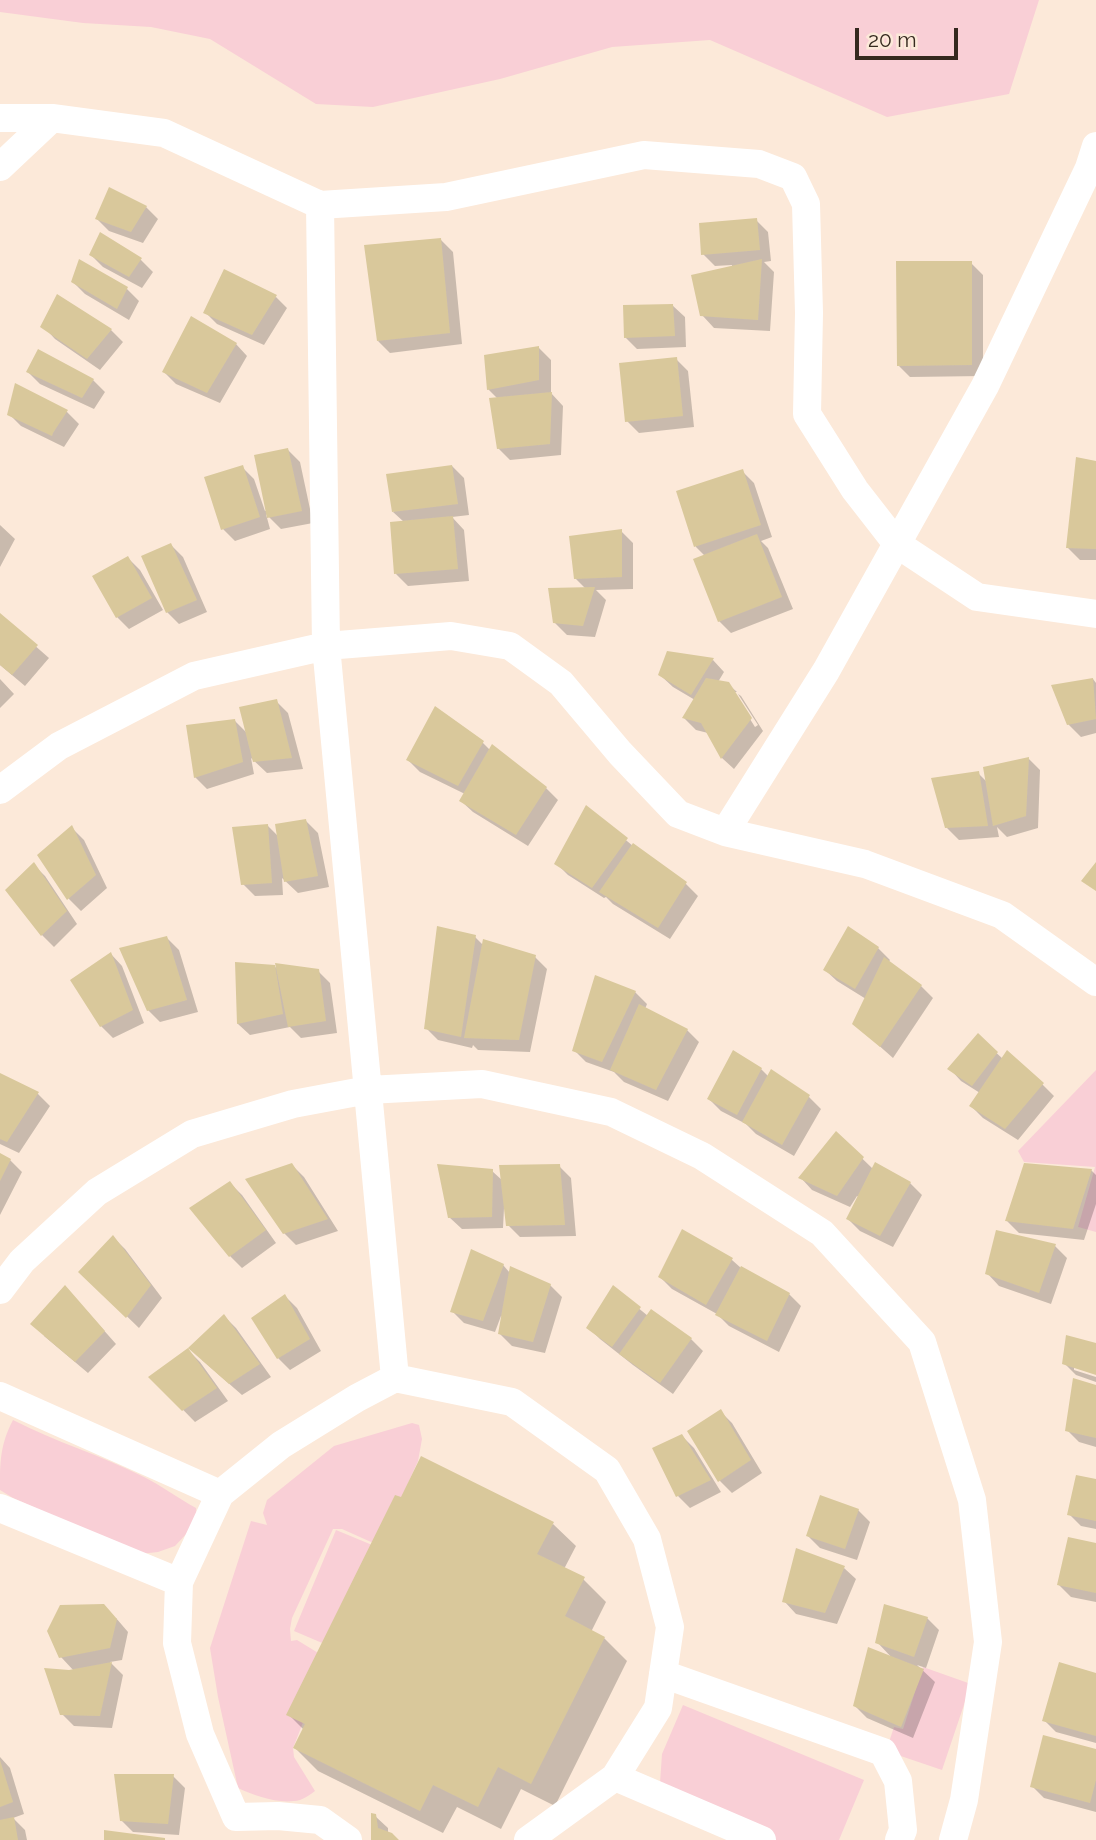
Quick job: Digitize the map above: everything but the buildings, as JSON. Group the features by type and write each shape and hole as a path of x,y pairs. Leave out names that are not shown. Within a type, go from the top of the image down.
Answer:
{"street":[{"path":"0,118 52,118 164,133 320,205 446,197 644,155 759,164 793,177 806,204 809,313 807,414 855,491 897,544 977,597 1096,614"},
{"path":"0,167 52,118"},
{"path":"725,832 826,671 985,386 1089,168 1096,146"},
{"path":"320,205 326,646 395,1378"},
{"path":"0,790 59,746 194,676 326,646 451,636 510,646 561,683 620,753 678,814 725,832 864,864 1002,915 1096,982"},
{"path":"0,1290 22,1261 97,1192 192,1134 293,1104 368,1090 482,1084 611,1112 702,1156 822,1233 922,1342 972,1500 988,1642 964,1800 953,1840"},
{"path":"348,1840 320,1820 278,1816 232,1829 200,1734 177,1643 179,1582 220,1494 281,1445 395,1378 512,1402 607,1470 647,1539 670,1627 658,1707 615,1777 528,1840"},
{"path":"0,1396 220,1494"},
{"path":"0,1508 179,1582"},
{"path":"663,1674 883,1752 898,1781 903,1830 899,1840"},
{"path":"615,1777 762,1840"}],"shaded area":[{"path":"0,0 1039,0 1009,94 887,117 710,40 612,47 500,79 373,107 316,104 210,39 151,27 83,23 0,12"},
{"path":"1096,1070 1096,1232 1078,1227 1095,1167 1024,1162 1018,1151"},
{"path":"13,1420 151,1481 196,1508 197,1519 175,1546 140,1554 13,1498 0,1490 0,1471 5,1438"},
{"path":"412,1423 419,1425 422,1439 418,1461 380,1546 342,1529 333,1529 292,1618 291,1641 297,1640 328,1659 293,1748 294,1757 315,1791 300,1800 276,1801 238,1788 210,1648 251,1521 267,1525 263,1513 267,1500 334,1446"},
{"path":"336,1530 377,1547 334,1648 294,1631"},
{"path":"923,1667 971,1684 942,1770 886,1751 894,1727 903,1729"},
{"path":"683,1705 864,1780 839,1840 771,1840 660,1783 662,1754"}]}
